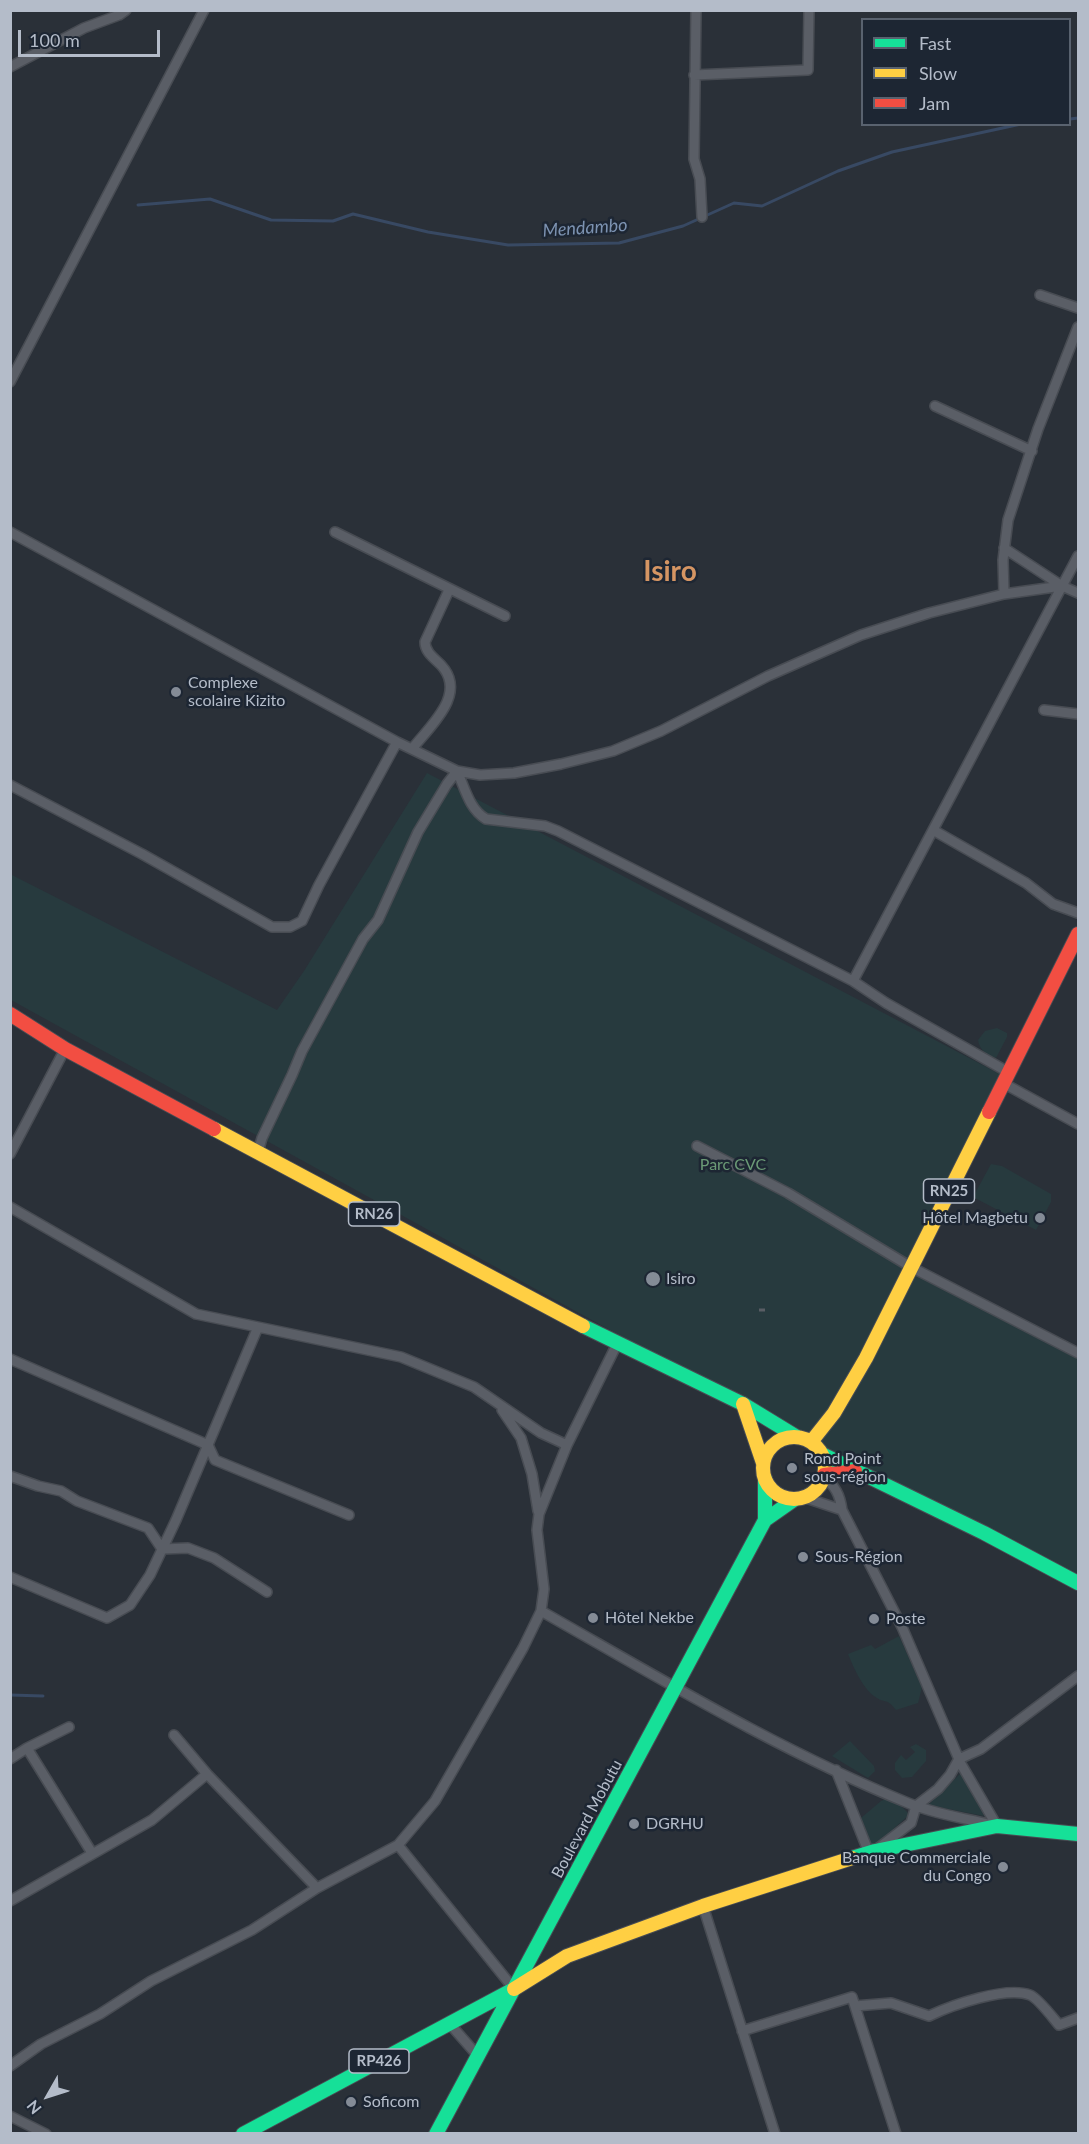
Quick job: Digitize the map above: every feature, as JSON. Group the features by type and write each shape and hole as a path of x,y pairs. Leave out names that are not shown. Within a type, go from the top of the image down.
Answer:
{"main road":[{"name":"RN25","path":"811,1442 834,1413 866,1358 1078,934"},
{"name":"RN26","path":"10,1014 65,1049 617,1344 744,1404 797,1437"},
{"path":"744,1404 763,1463 765,1520"},
{"path":"763,1463 765,1455 775,1443 789,1437 811,1442 822,1454 984,1533 1078,1583"},
{"path":"765,1520 817,1489 824,1476 825,1464 822,1454"},
{"path":"824,1476 857,1471"},
{"path":"765,1479 780,1496 799,1498"},
{"name":"Boulevard Mobutu","path":"436,2133 765,1520"},
{"path":"514,1989 567,1956 703,1906 872,1852 997,1827 1078,1834"},
{"name":"RP426","path":"243,2133 514,1989"}],"street":[{"path":"10,67 84,28 126,10"},
{"path":"10,382 204,10"},
{"path":"696,10 694,159 700,179 702,217"},
{"path":"694,75 808,70 809,10"},
{"path":"1040,294 1078,308"},
{"path":"1004,594 1004,548 1008,520 1038,429 1078,327"},
{"path":"935,406 1032,451"},
{"path":"10,532 396,742 457,771 480,775 514,773 613,752 661,732 768,676 861,635 929,613 1004,594 1062,586"},
{"path":"335,532 505,616"},
{"path":"1004,548 1062,586 1078,593"},
{"path":"853,981 1078,556"},
{"path":"412,749 444,709 450,697 449,676 425,647 425,642 449,590"},
{"path":"1044,710 1078,714"},
{"path":"10,785 142,854 263,923 272,927 290,927 302,921 396,742"},
{"path":"457,771 470,803 486,819 545,826 558,831 853,981 1078,1124"},
{"path":"258,1152 262,1138 302,1051 363,939 378,920 418,832 457,771"},
{"path":"933,830 1026,883 1053,904 1078,913"},
{"path":"10,1154 65,1049"},
{"path":"698,1146 788,1192 911,1267 1078,1353"},
{"path":"10,1207 196,1314 401,1357 474,1387 541,1433 567,1445"},
{"path":"10,1577 107,1618 130,1605 150,1575 162,1549 258,1327"},
{"path":"10,2066 41,2044 100,2014 152,1981 252,1930 316,1888 398,1845 435,1801 523,1648 541,1611 544,1589 537,1530 539,1514 567,1445 617,1344"},
{"path":"10,1359 208,1445 215,1460 349,1515"},
{"path":"500,1406 521,1438 532,1474 539,1514"},
{"path":"10,1476 38,1486 62,1491 76,1502 148,1528 162,1549"},
{"path":"824,1476 837,1491 842,1510 902,1627 959,1759 997,1827"},
{"path":"799,1498 842,1510"},
{"path":"162,1549 188,1548 214,1558 267,1592"},
{"path":"541,1611 789,1749 916,1806 997,1827"},
{"path":"836,1770 872,1852 910,1823 916,1806 938,1789 951,1775 959,1759 981,1749 1078,1676"},
{"path":"10,1759 69,1727"},
{"path":"174,1735 207,1774 316,1888"},
{"path":"27,1748 92,1853"},
{"path":"10,1901 152,1820 207,1774"},
{"path":"398,1845 514,1989"},
{"path":"703,1906 775,2133"},
{"path":"855,2006 891,2003 929,2016 945,2008 1009,1991 1032,1995 1059,2025 1078,2018"},
{"path":"742,2031 852,1997 896,2133"},
{"path":"449,2023 477,2056"},
{"path":"10,2116 46,2133"}],"green space":[{"name":"Parc CVC","path":"427,773 1013,1081 911,1267 1078,1352 1078,1583 717,1389 11,1000 10,874 277,1010 304,971"},
{"path":"997,1028 1007,1033 1007,1037 996,1058 984,1052 978,1040 985,1031"},
{"path":"991,1164 1002,1166 1051,1194 1051,1202 1036,1230 973,1197"},
{"path":"899,1636 922,1687 918,1703 896,1710 890,1703 880,1700 867,1690 848,1654 871,1645 875,1649"},
{"path":"850,1741 874,1766 875,1771 868,1778 832,1756"},
{"path":"916,1744 926,1750 926,1761 912,1777 902,1778 895,1770 895,1763 901,1755 906,1760 915,1752 910,1747"},
{"path":"961,1773 984,1816 928,1805"},
{"path":"886,1799 900,1805 908,1816 875,1845 871,1845 861,1818"}],"waterway":[{"name":"Mendambo","path":"1071,119 1078,118"},
{"name":"Mendambo","path":"138,205 210,199 271,220 333,221 353,214 428,232 508,245 619,243 683,226 734,203 762,206 838,171 892,152 1012,126"},
{"path":"10,1695 43,1696"}],"railway":[{"path":"759,1310 765,1310"}],"traffic: fast":[{"path":"583,1326 743,1404 797,1437"},
{"path":"822,1454 984,1533 1078,1583"},
{"path":"436,2134 765,1520 765,1479"},
{"path":"765,1520 795,1499"},
{"path":"852,1858 875,1851 997,1826 1078,1834"},
{"path":"243,2134 514,1989"}],"traffic: slow":[{"path":"811,1442 834,1413 866,1358 989,1112"},
{"path":"214,1129 583,1326"},
{"path":"743,1404 763,1463"},
{"path":"794,1437 806,1439 816,1446 823,1456 825,1468 823,1480 816,1490 806,1497 794,1499 782,1497 772,1490 765,1480 763,1468 765,1456 772,1446 782,1439 794,1437"},
{"path":"514,1989 567,1956 703,1906 852,1858"}],"traffic: jam":[{"path":"989,1112 1078,934"},
{"path":"10,1014 65,1049 214,1129"},
{"path":"824,1475 855,1471"}],"place":[{"name":"Complexe scolaire Kizito","path":"176,692"},
{"name":"Hôtel Magbetu","path":"1040,1218"},
{"name":"Isiro","path":"653,1279"},
{"name":"Rond Point sous-région","path":"792,1468"},
{"name":"Sous-Région","path":"803,1557"},
{"name":"Hôtel Nekbe","path":"593,1618"},
{"name":"Poste","path":"874,1619"},
{"name":"DGRHU","path":"634,1824"},
{"name":"Banque Commerciale du Congo","path":"1003,1867"},
{"name":"Soficom","path":"351,2102"}],"district":[{"name":"Isiro","path":"670,572"}]}
